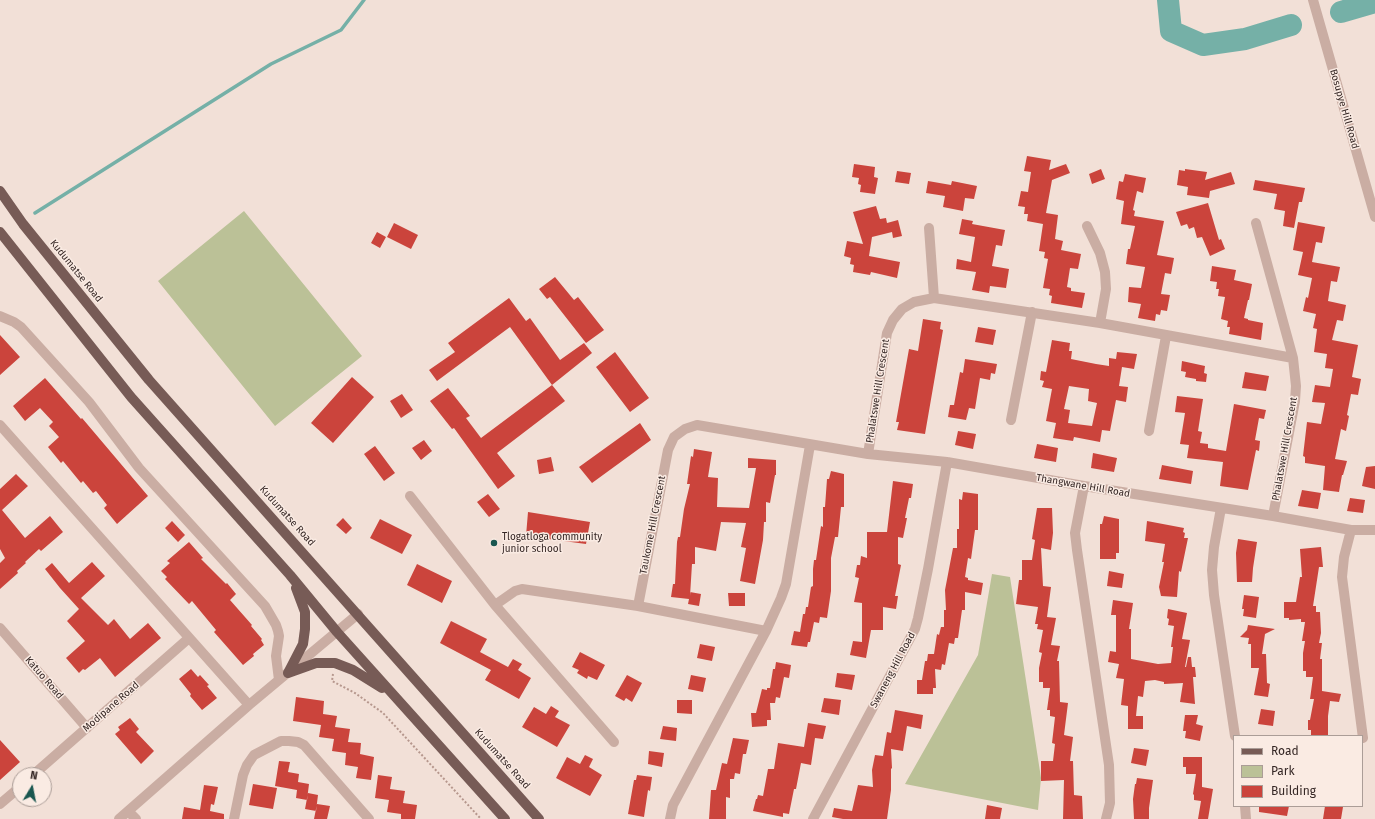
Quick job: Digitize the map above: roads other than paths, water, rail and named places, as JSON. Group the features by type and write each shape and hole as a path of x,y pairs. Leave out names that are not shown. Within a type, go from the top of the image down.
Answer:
{"main road":[{"name":"Kudumatse Road","path":"0,191 23,224 148,380 539,819"},
{"path":"0,233 132,397 290,575 337,632 505,819"},
{"path":"288,673 302,644 305,629 305,612 290,575"},
{"path":"288,673 316,663 335,663 353,670 375,682 401,702"}],"street":[{"name":"Bosupye Hill Road","path":"1313,0 1375,217"},
{"name":"Phalatswe Hill Crescent","path":"1256,224 1293,358 1296,386 1295,401 1273,516"},
{"path":"1088,226 1100,253 1105,272 1106,289 1100,324"},
{"path":"929,228 934,298 1032,312 1293,358"},
{"name":"Phalatswe Hill Crescent","path":"868,454 887,333 902,309 914,302 934,298"},
{"path":"1011,420 1032,312"},
{"path":"0,316 21,326 89,402 139,468 265,606 276,625 279,636 276,656 279,680"},
{"path":"1149,431 1166,336"},
{"path":"0,425 249,705"},
{"name":"Taukome Hill Crescent","path":"638,606 668,450 674,437 685,428 697,425 791,442"},
{"name":"Thangwane Hill Road","path":"791,442 868,454 947,462 1350,530 1375,530"},
{"path":"670,819 673,805 766,631 781,598 786,584 810,445"},
{"name":"Swaneng Hill Road","path":"813,819 915,629 947,462"},
{"path":"1084,486 1075,533 1109,765 1110,803 1106,819"},
{"path":"410,496 494,605 614,742"},
{"path":"1221,508 1214,547 1212,570 1214,595 1235,735"},
{"path":"1350,530 1344,557 1342,578 1363,735"},
{"path":"494,605 515,591 522,590 638,606 766,631"},
{"path":"119,819 249,705 358,614"},
{"name":"Katuo Road","path":"0,628 87,728"},
{"name":"Modipane Road","path":"42,767 189,638"},
{"path":"234,819 243,775 247,766 254,755 281,741 298,742 304,745 369,819"},
{"path":"0,804 12,794"},
{"path":"1245,807 1246,819"},
{"path":"128,811 136,819"}],"waterway":[{"path":"35,213 271,64 341,30 364,0"},
{"path":"1168,0 1171,31 1203,45 1245,39 1291,25"},
{"path":"1341,12 1375,2"}],"place":[{"name":"Tlogatloga community junior school","path":"494,543"}]}
